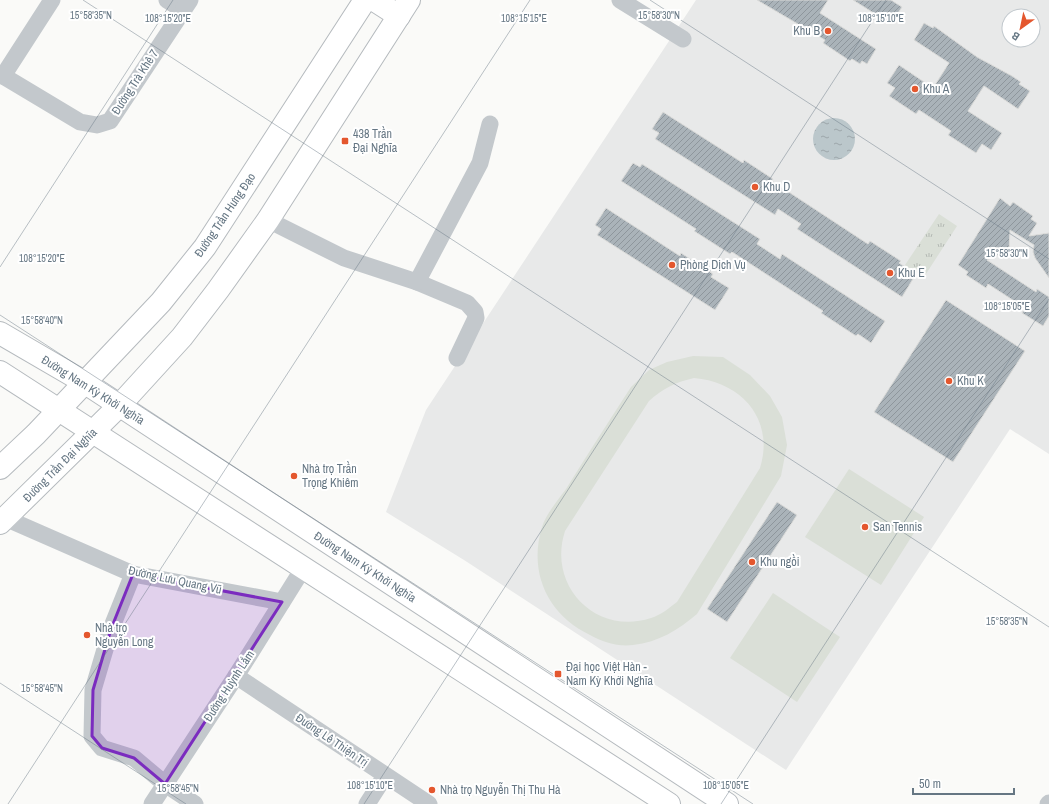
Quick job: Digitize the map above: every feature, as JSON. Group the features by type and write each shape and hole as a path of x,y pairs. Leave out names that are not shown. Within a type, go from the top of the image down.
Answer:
{"main road":[{"name":"Đường Trần Hưng Đạo","path":"58,409 161,302 205,247 365,0"},
{"path":"119,406 182,337 218,290 268,220 404,8 374,0"},
{"name":"Đường Nam Kỳ Khởi Nghĩa","path":"0,333 84,382 727,804"},
{"path":"0,372 304,566 669,804"},
{"name":"Đường Trần Đại Nghĩa","path":"3,521 119,406"},
{"path":"0,468 36,434 58,409"}],"street":[{"path":"1,75 52,0"},
{"path":"167,0 187,5"},
{"path":"620,0 683,39"},
{"name":"Đường Trà Khê 7","path":"1,75 80,122 97,125 110,121 187,5"},
{"path":"417,282 480,163 490,124"},
{"path":"268,220 344,258 417,282 467,303 475,312 476,318 457,358"},
{"name":"Đường Lưu Quang Vũ","path":"3,521 133,574 282,602"},
{"name":"Đường Huỳnh Lắm","path":"152,804 236,676 304,566"},
{"path":"133,574 111,629 93,690 92,736 102,748 134,758 165,784 195,804"},
{"name":"Đường Lê Thiện Trị","path":"236,676 429,804"},
{"path":"368,804 385,776"}],"highlighted area":[{"path":"133,574 282,602 165,784 134,758 102,748 92,736 93,690 111,629"}],"shaded area":[{"path":"696,0 1049,0 1049,454 1010,429 786,770 464,560 386,512 426,410"}],"green space":[{"path":"939,214 957,226 924,277 905,265"},
{"path":"693,356 723,357 750,375 770,396 782,417 787,445 781,476 697,614 683,625 660,638 633,645 616,645 600,640 575,627 553,604 545,591 540,576 538,544 546,517 566,489 631,387 649,370 667,362","holes":["694,378 711,381 727,387 751,406 758,419 763,434 763,451 760,468 677,602 655,617 631,622 612,620 595,613 581,602 570,587 563,570 561,551 565,531 649,401 670,386 681,382"]},
{"name":"San Tennis","path":"849,469 924,517 881,585 805,537"},
{"path":"773,593 840,637 797,702 730,658"}],"water":[{"path":"834,118 849,124 855,139 849,154 834,160 819,154 813,139 819,124"}],"building":[{"name":"Khu B","path":"757,0 828,0 820,13 876,49 867,64 862,61 860,64 852,59 850,61 823,43 825,40"},
{"path":"853,0 891,0 902,7 891,24"},
{"name":"Khu A","path":"924,23 933,28 934,26 977,57 1012,76 1021,82 1019,84 1030,91 1018,109 984,86 968,111 1002,133 991,150 982,144 976,153 948,135 951,131 919,110 916,114 889,96 895,88 887,83 899,65 933,88 949,63 914,40"},
{"path":"663,112 743,163 744,160 773,179 772,181 868,244 870,241 901,261 899,263 916,274 902,297 797,229 801,224 778,209 775,215 655,139 659,133 652,129"},
{"path":"633,163 640,167 642,164 760,239 757,244 780,259 782,254 885,321 871,343 858,334 856,336 821,313 823,311 732,252 730,254 694,231 696,229 621,181"},
{"path":"1000,198 1010,206 1013,202 1033,216 1031,219 1037,223 1029,236 1049,233 1049,278 1035,258 1033,252 1034,245 1010,230 1009,251 987,260 1036,292 1037,289 1049,297 1049,316 1043,326 1022,313 1025,308 988,284 986,288 966,275 968,272 958,265"},
{"name":"Phòng Dịch Vụ","path":"606,208 680,256 681,253 713,274 711,277 729,288 715,310 597,235 601,229 595,225"},
{"name":"Khu K","path":"946,300 1025,351 953,462 874,412"},
{"name":"Khu ngồi","path":"777,502 797,515 727,622 707,609"}],"place":[{"name":"Khu B","path":"828,31"},
{"name":"Khu A","path":"915,89"},
{"name":"438 Trần Đại Nghĩa","path":"345,141"},
{"name":"Khu D","path":"755,187"},
{"name":"Phòng Dịch Vụ","path":"672,265"},
{"name":"Khu E","path":"890,273"},
{"name":"Khu K","path":"949,381"},
{"name":"Nhà trọ Trần Trọng Khiêm","path":"294,476"},
{"name":"San Tennis","path":"865,527"},
{"name":"Khu ngồi","path":"752,562"},
{"name":"Nhà trọ Nguyễn Long","path":"87,635"},
{"name":"Đại học Việt Hàn - Nam Kỳ Khởi Nghĩa","path":"558,674"},
{"name":"Nhà trọ Nguyễn Thị Thu Hà","path":"432,790"}]}
